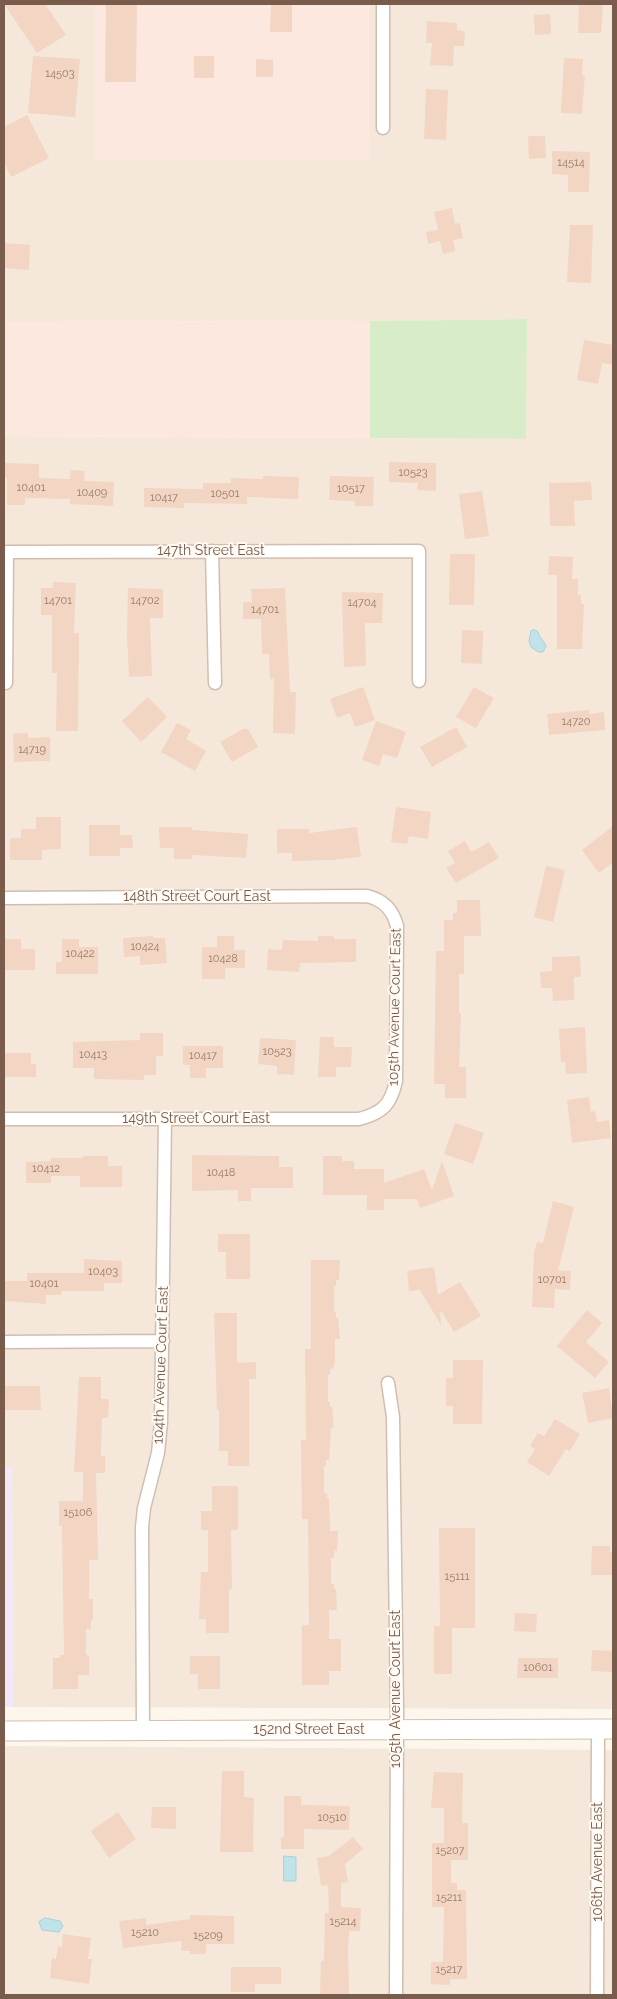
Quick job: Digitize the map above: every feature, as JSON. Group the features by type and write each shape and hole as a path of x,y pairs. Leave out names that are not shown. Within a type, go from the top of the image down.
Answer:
{"main road":[{"name":"152nd Street East","path":"4,1730 606,1729"}],"street":[{"path":"383,4 383,128"},
{"path":"212,551 214,683"},
{"name":"147th Street East","path":"5,552 419,551 419,681"},
{"path":"5,552 6,683"},
{"name":"148th Street Court East","path":"4,898 367,896 375,898 387,906"},
{"name":"105th Avenue Court East","path":"384,1107 393,1094 396,1081 397,926 395,918 387,906"},
{"name":"149th Street Court East","path":"4,1119 359,1119 371,1116 384,1107"},
{"name":"104th Avenue Court East","path":"143,1730 142,1527 144,1508 158,1452 161,1422 166,1119"},
{"path":"4,1342 163,1341"},
{"name":"105th Avenue Court East","path":"388,1384 393,1427 397,1730 396,1995"},
{"name":"106th Avenue East","path":"598,1995 606,1729"}],"shaded area":[{"path":"4,4 95,4 95,160 369,160 370,4 613,4 613,1709 13,1707 12,1467 4,1467 4,436 526,439 526,319 4,322"},
{"path":"95,4 370,4 370,160 95,160"},
{"path":"370,321 370,438 4,436 4,322"},
{"path":"4,1467 12,1467 13,1707 4,1707"},
{"path":"4,1746 613,1750 613,1995 4,1995"}],"green space":[{"path":"527,319 526,439 370,438 370,321"}],"water":[{"path":"535,630 546,646 543,652 538,652 531,647 529,641 531,631"},
{"path":"284,1856 296,1857 296,1881 284,1881"},
{"path":"45,1918 60,1921 63,1926 59,1932 42,1930 39,1922"}],"building":[{"path":"4,4 45,4 66,35 37,53"},
{"path":"106,4 137,4 136,82 105,82"},
{"path":"271,4 292,4 292,32 270,32"},
{"path":"579,4 603,4 601,33 578,33"},
{"path":"550,14 551,34 535,35 534,15"},
{"path":"427,21 457,23 457,30 465,31 464,46 454,46 453,66 430,65 432,43 426,43"},
{"path":"33,56 80,59 75,117 28,113"},
{"path":"194,56 214,56 214,78 194,78"},
{"path":"564,58 583,59 582,75 585,75 582,114 561,113"},
{"path":"256,59 273,60 273,77 256,77"},
{"path":"426,89 448,90 446,140 424,139"},
{"path":"27,115 49,158 11,177 4,162 4,127"},
{"path":"528,136 545,136 546,158 529,159"},
{"path":"552,151 590,152 589,192 568,192 568,175 552,174"},
{"path":"452,208 455,224 460,223 463,238 453,240 455,251 443,254 440,241 428,244 426,232 438,230 434,212"},
{"path":"570,225 593,225 591,283 567,282"},
{"path":"4,243 30,245 29,270 4,268"},
{"path":"584,340 613,345 613,365 602,363 598,384 577,380"},
{"path":"389,462 436,463 436,491 417,490 418,483 389,482"},
{"path":"4,463 39,464 39,478 70,479 71,470 85,471 84,481 114,482 113,506 70,504 70,499 25,498 25,505 7,505 7,478 4,478"},
{"path":"263,476 299,477 298,499 247,497 247,504 184,503 184,508 144,507 144,488 203,489 203,483 231,483 231,478 263,479"},
{"path":"330,476 374,477 373,506 355,506 355,501 329,500"},
{"path":"591,482 592,500 574,501 575,526 550,526 549,483"},
{"path":"482,491 489,536 465,539 459,494"},
{"path":"450,554 475,554 474,605 449,605"},
{"path":"549,556 573,557 572,579 578,579 578,595 581,595 581,604 584,604 582,649 557,649 557,575 548,575"},
{"path":"53,582 76,583 74,633 79,633 78,731 56,731 57,673 52,673 52,615 41,615 41,588 53,588"},
{"path":"128,588 163,589 163,618 150,618 152,676 129,677 127,634"},
{"path":"285,588 290,692 296,692 295,734 273,733 274,679 270,679 269,654 262,654 261,619 243,619 243,602 252,602 251,589"},
{"path":"342,592 383,593 382,623 365,623 366,666 344,667"},
{"path":"462,630 483,631 482,664 461,663"},
{"path":"363,687 375,720 355,727 350,713 337,718 330,699"},
{"path":"474,687 494,698 476,728 456,717"},
{"path":"148,697 167,717 141,742 122,721"},
{"path":"589,710 589,714 604,712 605,730 549,735 547,714"},
{"path":"376,721 406,732 397,758 383,754 379,766 362,760"},
{"path":"177,723 191,730 186,739 206,751 195,771 161,752"},
{"path":"456,727 467,747 432,767 420,747"},
{"path":"243,729 248,729 258,747 232,762 220,742"},
{"path":"28,733 28,738 50,737 50,761 14,762 13,734"},
{"path":"396,807 431,812 428,839 409,836 407,844 391,842"},
{"path":"36,817 61,817 61,849 42,850 42,860 10,860 10,838 21,838 21,829 36,829"},
{"path":"89,825 120,825 120,835 132,835 133,848 120,848 120,856 89,856"},
{"path":"613,826 613,862 599,873 582,850"},
{"path":"159,827 192,827 192,830 248,834 246,858 192,855 192,859 174,859 174,848 160,848"},
{"path":"357,827 361,857 292,861 292,853 277,853 277,829 309,829 309,833"},
{"path":"465,841 471,852 489,842 499,858 456,883 446,868 455,863 448,851"},
{"path":"546,866 565,870 553,922 534,917"},
{"path":"457,900 480,900 481,936 464,936 464,974 459,974 459,1013 461,1013 459,1067 466,1067 466,1098 445,1098 445,1084 434,1084 436,951 444,951 444,920 453,920 453,913 457,913"},
{"path":"153,936 153,938 165,938 167,963 140,965 140,956 124,957 123,938"},
{"path":"217,936 234,936 234,950 245,950 245,968 225,968 225,979 202,979 202,947 217,947"},
{"path":"318,936 334,936 334,939 356,939 356,962 300,963 299,972 267,970 268,949 282,950 283,940 318,941"},
{"path":"4,939 21,939 21,949 35,949 35,970 4,970"},
{"path":"62,939 79,939 79,947 98,947 98,974 56,974 56,962 62,962"},
{"path":"580,956 581,977 574,977 574,1000 553,1001 552,988 541,988 540,972 552,971 552,957"},
{"path":"585,1027 587,1073 566,1074 565,1062 561,1062 559,1029"},
{"path":"140,1033 163,1033 163,1056 156,1056 156,1075 144,1075 144,1080 94,1079 94,1068 73,1068 73,1042 140,1040"},
{"path":"320,1037 334,1037 334,1047 352,1047 351,1067 336,1067 336,1077 318,1077"},
{"path":"260,1038 296,1040 294,1075 277,1074 277,1066 258,1064"},
{"path":"183,1046 223,1046 223,1068 206,1068 206,1078 190,1078 190,1065 183,1065"},
{"path":"4,1053 31,1053 31,1064 36,1064 36,1077 4,1077"},
{"path":"589,1097 591,1112 595,1111 597,1122 609,1120 611,1138 572,1143 567,1100"},
{"path":"455,1123 484,1133 473,1164 444,1154"},
{"path":"192,1155 279,1156 279,1167 293,1167 293,1188 251,1188 251,1201 238,1201 238,1190 192,1191"},
{"path":"83,1156 108,1156 108,1166 122,1166 122,1187 80,1187 80,1176 51,1176 51,1183 26,1183 26,1162 51,1161 51,1158 83,1158"},
{"path":"323,1156 342,1156 342,1161 354,1161 354,1169 384,1169 384,1183 424,1169 432,1190 442,1161 454,1196 420,1208 417,1199 384,1199 384,1210 367,1210 367,1195 323,1195"},
{"path":"553,1201 574,1207 558,1270 571,1271 570,1290 555,1289 554,1308 532,1307 534,1252 537,1242 543,1243"},
{"path":"218,1234 250,1234 250,1279 226,1279 226,1252 218,1252"},
{"path":"84,1259 122,1261 122,1283 104,1283 104,1291 61,1291 61,1295 46,1295 46,1304 4,1301 4,1281 27,1281 27,1273 84,1273"},
{"path":"311,1260 340,1260 339,1280 336,1280 336,1286 334,1286 334,1312 336,1312 336,1318 338,1318 340,1339 335,1339 335,1363 333,1369 330,1369 330,1375 328,1375 328,1402 330,1402 330,1407 332,1407 334,1428 331,1428 329,1460 326,1460 326,1466 324,1466 324,1493 327,1493 327,1498 329,1498 330,1531 338,1531 337,1551 334,1551 334,1558 331,1558 331,1584 334,1584 334,1589 336,1589 337,1610 329,1610 329,1639 341,1639 341,1671 329,1671 329,1685 302,1685 302,1625 309,1625 308,1519 302,1519 301,1440 306,1440 305,1349 311,1349"},
{"path":"434,1267 438,1295 460,1282 481,1316 454,1332 442,1312 440,1313 441,1325 420,1290 409,1291 407,1271"},
{"path":"587,1310 602,1323 586,1342 609,1362 595,1378 557,1346"},
{"path":"214,1313 237,1313 237,1363 256,1362 256,1379 249,1379 249,1466 228,1466 228,1451 219,1451"},
{"path":"453,1360 483,1360 482,1424 453,1424 453,1406 446,1406 446,1378 453,1378"},
{"path":"79,1377 101,1377 101,1399 109,1399 108,1418 102,1418 101,1456 105,1456 105,1473 96,1473 98,1560 89,1560 89,1599 93,1599 93,1620 91,1620 91,1629 86,1629 86,1655 89,1655 89,1675 78,1675 78,1689 53,1689 53,1658 60,1658 60,1655 64,1655 62,1526 59,1526 59,1501 83,1501 83,1472 74,1472"},
{"path":"4,1386 40,1386 41,1410 4,1410"},
{"path":"609,1388 613,1418 588,1423 582,1393"},
{"path":"555,1419 580,1434 570,1451 566,1449 549,1476 527,1462 535,1449 530,1446 538,1433 544,1436"},
{"path":"212,1486 238,1486 238,1530 231,1530 232,1589 229,1589 229,1633 206,1633 206,1619 199,1619 201,1572 208,1572 208,1530 201,1530 201,1511 212,1511"},
{"path":"439,1528 475,1528 475,1628 452,1628 452,1674 434,1674 434,1626 440,1626"},
{"path":"592,1546 610,1546 610,1552 613,1552 613,1575 591,1575"},
{"path":"515,1613 537,1614 536,1632 514,1631"},
{"path":"592,1650 613,1651 613,1672 591,1671"},
{"path":"190,1656 220,1656 220,1689 198,1689 198,1674 190,1674"},
{"path":"518,1658 558,1658 558,1678 517,1678"},
{"path":"222,1771 244,1771 244,1797 254,1798 253,1852 220,1852"},
{"path":"434,1772 463,1773 462,1823 468,1823 468,1860 451,1860 451,1883 457,1883 457,1890 466,1890 467,1979 450,1979 450,1985 431,1984 431,1962 443,1962 444,1907 432,1907 432,1843 444,1843 444,1808 431,1808"},
{"path":"284,1796 301,1796 301,1805 350,1806 349,1830 304,1829 304,1849 281,1849 281,1837 284,1837"},
{"path":"152,1807 176,1807 176,1829 151,1828"},
{"path":"118,1812 136,1839 109,1858 91,1831"},
{"path":"353,1837 363,1849 345,1864 348,1882 341,1883 341,1907 361,1908 360,1931 349,1931 349,1995 320,1995 321,1961 324,1961 325,1913 329,1913 328,1885 321,1886 317,1858 329,1856"},
{"path":"190,1915 234,1916 234,1944 206,1944 206,1954 190,1954 190,1951 181,1951 182,1941 123,1948 119,1921 146,1918 146,1925 190,1919"},
{"path":"63,1934 91,1938 88,1959 92,1959 89,1984 50,1978 52,1958 56,1959 58,1946 62,1947"},
{"path":"231,1967 281,1967 281,1984 255,1984 255,1992 231,1992"}]}
